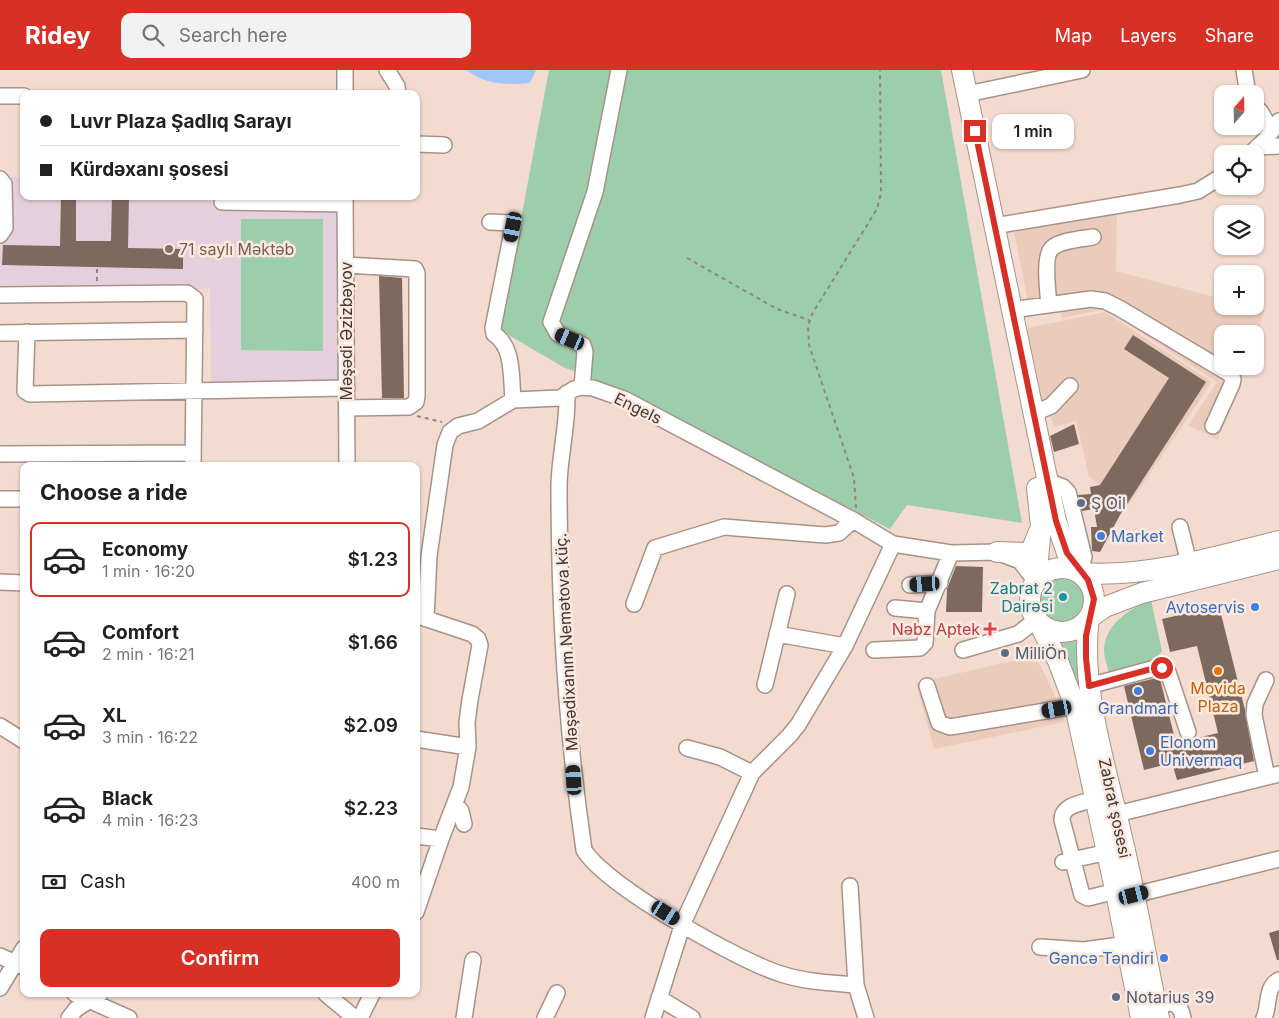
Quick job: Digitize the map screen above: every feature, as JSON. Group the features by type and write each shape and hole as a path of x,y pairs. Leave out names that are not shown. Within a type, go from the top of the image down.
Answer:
{"main road":[{"path":"950,70 1038,497 1041,526 1036,582 1030,601 1037,619 1053,630 1063,632 1073,630 1105,607 1142,593 1279,559"},
{"path":"962,70 1047,481 1061,538 1067,553 1080,574 1088,580 1094,599 1089,618"},
{"path":"997,552 1027,553 1031,551 1041,526"},
{"path":"1036,582 1043,574 1061,568 1080,574 1127,574 1189,563 1279,541"},
{"name":"Zabrat şosesi","path":"1089,618 1086,658 1089,686 1117,814 1125,893 1127,944 1141,1018"},
{"name":"Zabrat şosesi","path":"1037,619 1058,661 1075,706 1108,852 1125,893 1157,1011"}],"street":[{"path":"345,70 345,90"},
{"path":"387,70 398,90"},
{"path":"420,900 465,771 468,747 467,722 480,645 478,639 472,634 421,617 447,436 454,429 478,422 513,400 560,398 582,387 585,352 582,344 558,334 551,322 595,192 619,70"},
{"path":"967,94 1082,70"},
{"path":"1244,70 1246,85"},
{"path":"0,96 20,96"},
{"path":"1259,145 1276,126 1264,115"},
{"path":"420,144 444,145"},
{"path":"1264,148 1279,146"},
{"path":"0,179 4,184 5,228 0,235"},
{"path":"994,226 1180,195 1198,191 1214,181"},
{"path":"222,202 345,200"},
{"name":"Məşədi Əzizbəyov","path":"345,200 347,462"},
{"path":"490,222 510,223 513,227 493,328 494,334 501,338 507,350 513,400"},
{"path":"1049,305 1047,255 1052,248 1061,243 1094,237"},
{"path":"346,265 411,267 417,273 416,402 409,407 346,408"},
{"path":"0,295 187,293 195,299 193,460 0,454"},
{"path":"1012,310 1091,299 1105,301 1230,374 1233,379 1232,384 1213,426"},
{"path":"0,333 195,330"},
{"path":"27,332 25,391 30,394 347,388"},
{"path":"1032,414 1051,406 1070,386"},
{"name":"Engels","path":"582,387 593,388 624,399 853,520 893,544 951,553 997,552"},
{"name":"Məşədixanım Nemətova küç.","path":"567,393 567,420 560,481 560,568 574,780 584,850 590,859 607,874 632,892 746,960 782,974 823,983 856,985"},
{"path":"0,499 20,499"},
{"path":"634,604 655,548 660,545 685,540 724,527 825,535 839,533 853,520"},
{"path":"1180,526 1189,563"},
{"path":"653,1018 682,923 752,773 789,736 845,646 893,544"},
{"path":"997,552 1020,561 1036,582"},
{"path":"874,650 920,648 925,643 927,611 951,553"},
{"path":"0,582 20,583"},
{"path":"910,585 940,583"},
{"path":"765,685 787,594"},
{"path":"895,608 927,611"},
{"path":"963,650 1018,634 1037,619"},
{"path":"778,634 845,646"},
{"path":"1089,686 1155,668 1162,668 1168,672 1188,732"},
{"path":"1117,814 1273,775 1254,715 1254,704 1266,680"},
{"path":"927,686 939,723 950,726 1075,706"},
{"path":"0,726 20,738"},
{"path":"420,740 468,747"},
{"path":"687,748 720,757 752,773"},
{"path":"1096,799 1066,809 1062,814 1067,861 1082,895 1088,898 1125,893 1279,859"},
{"path":"455,804 461,811 464,824"},
{"path":"420,836 440,839"},
{"path":"1067,861 1108,852"},
{"path":"850,886 856,985 866,1018"},
{"path":"1040,947 1084,950 1127,944"},
{"path":"0,956 19,965 0,988"},
{"path":"464,1018 473,960"},
{"path":"1264,1018 1269,1007 1269,990 1272,984 1279,980"},
{"path":"545,1018 557,993"},
{"path":"68,1018 94,997 129,1018"},
{"path":"330,997 355,1018"},
{"path":"360,1018 370,997"},
{"path":"659,998 692,1018"},
{"path":"1157,1011 1171,1002 1178,1004 1182,1008 1183,1018"}],"path":[{"path":"853,520 857,504 854,478 809,345 810,320 877,208 879,201 881,193 880,70"},
{"path":"687,258 777,309 810,320"},
{"path":"409,407 416,416 441,422 454,429"}],"shaded area":[{"name":"71 saylı Məktəb","path":"10,177 20,177 20,200 210,200 216,209 338,210 341,382 211,384 210,289 0,288 0,186 8,186"},
{"path":"1117,213 1116,271 1214,297 1214,315 1263,315 1260,325 1214,325 1214,375 1242,375 1218,440 1188,425 1217,382 1105,309 1062,318 1056,295 1028,301 1014,232"},
{"path":"1105,312 1212,382 1128,506 1089,477 1076,421 1055,427 1049,415 1036,402 1023,329"},
{"path":"1035,656 1050,684 1065,722 934,749 916,683"}],"green space":[{"path":"549,70 941,70 1022,523 907,505 890,529 586,375 565,368 500,330"},
{"path":"241,219 323,219 323,351 241,350"},
{"name":"Zabrat 2 Dairəsi","path":"1058,576 1068,576 1080,583 1087,595 1087,605 1080,617 1068,624 1058,624 1050,620 1043,613 1039,605 1039,595 1043,587 1050,580"},
{"path":"1151,600 1162,651 1152,664 1109,674 1104,650 1109,632 1127,613"},
{"path":"1077,640 1083,694 1060,644"}],"water":[{"path":"467,70 536,70 530,83 513,84 481,79"}],"building":[{"path":"61,200 76,200 76,241 111,241 112,200 129,200 128,248 183,249 183,269 2,265 3,245 60,246"},
{"path":"379,276 402,278 404,398 382,398"},
{"path":"1133,335 1206,382 1120,515 1100,552 1092,551 1091,527 1097,527 1094,509 1082,511 1078,495 1091,494 1090,487 1100,485 1169,378 1124,349"},
{"path":"1074,424 1079,444 1054,452 1050,436"},
{"path":"956,566 983,567 982,612 946,612 947,589"},
{"path":"1219,606 1245,710 1254,761 1177,780 1172,763 1144,770 1124,686 1156,678 1160,679 1176,743 1218,733 1197,646 1170,652 1162,619"},
{"path":"1279,930 1279,960 1277,960 1269,933"}],"place":[{"name":"71 saylı Məktəb","path":"169,249"},
{"name":"Ş Oil","path":"1081,503"},
{"name":"Market","path":"1101,536"},
{"name":"Zabrat 2 Dairəsi","path":"1063,597"},
{"name":"Avtoservis","path":"1255,607"},
{"name":"Nəbz Aptek","path":"990,629"},
{"name":"MilliÖn","path":"1005,653"},
{"name":"Movida Plaza","path":"1218,671"},
{"name":"Grandmart","path":"1138,691"},
{"name":"Elonom Univermaq","path":"1150,751"},
{"name":"Gəncə Təndiri","path":"1164,958"},
{"name":"Notarius 39","path":"1116,997"}],"route":[{"path":"975,131 1032,414 1056,521 1067,553 1080,574 1088,580 1092,589 1093,609 1089,618 1086,636 1089,686 1155,668 1162,668"}]}
